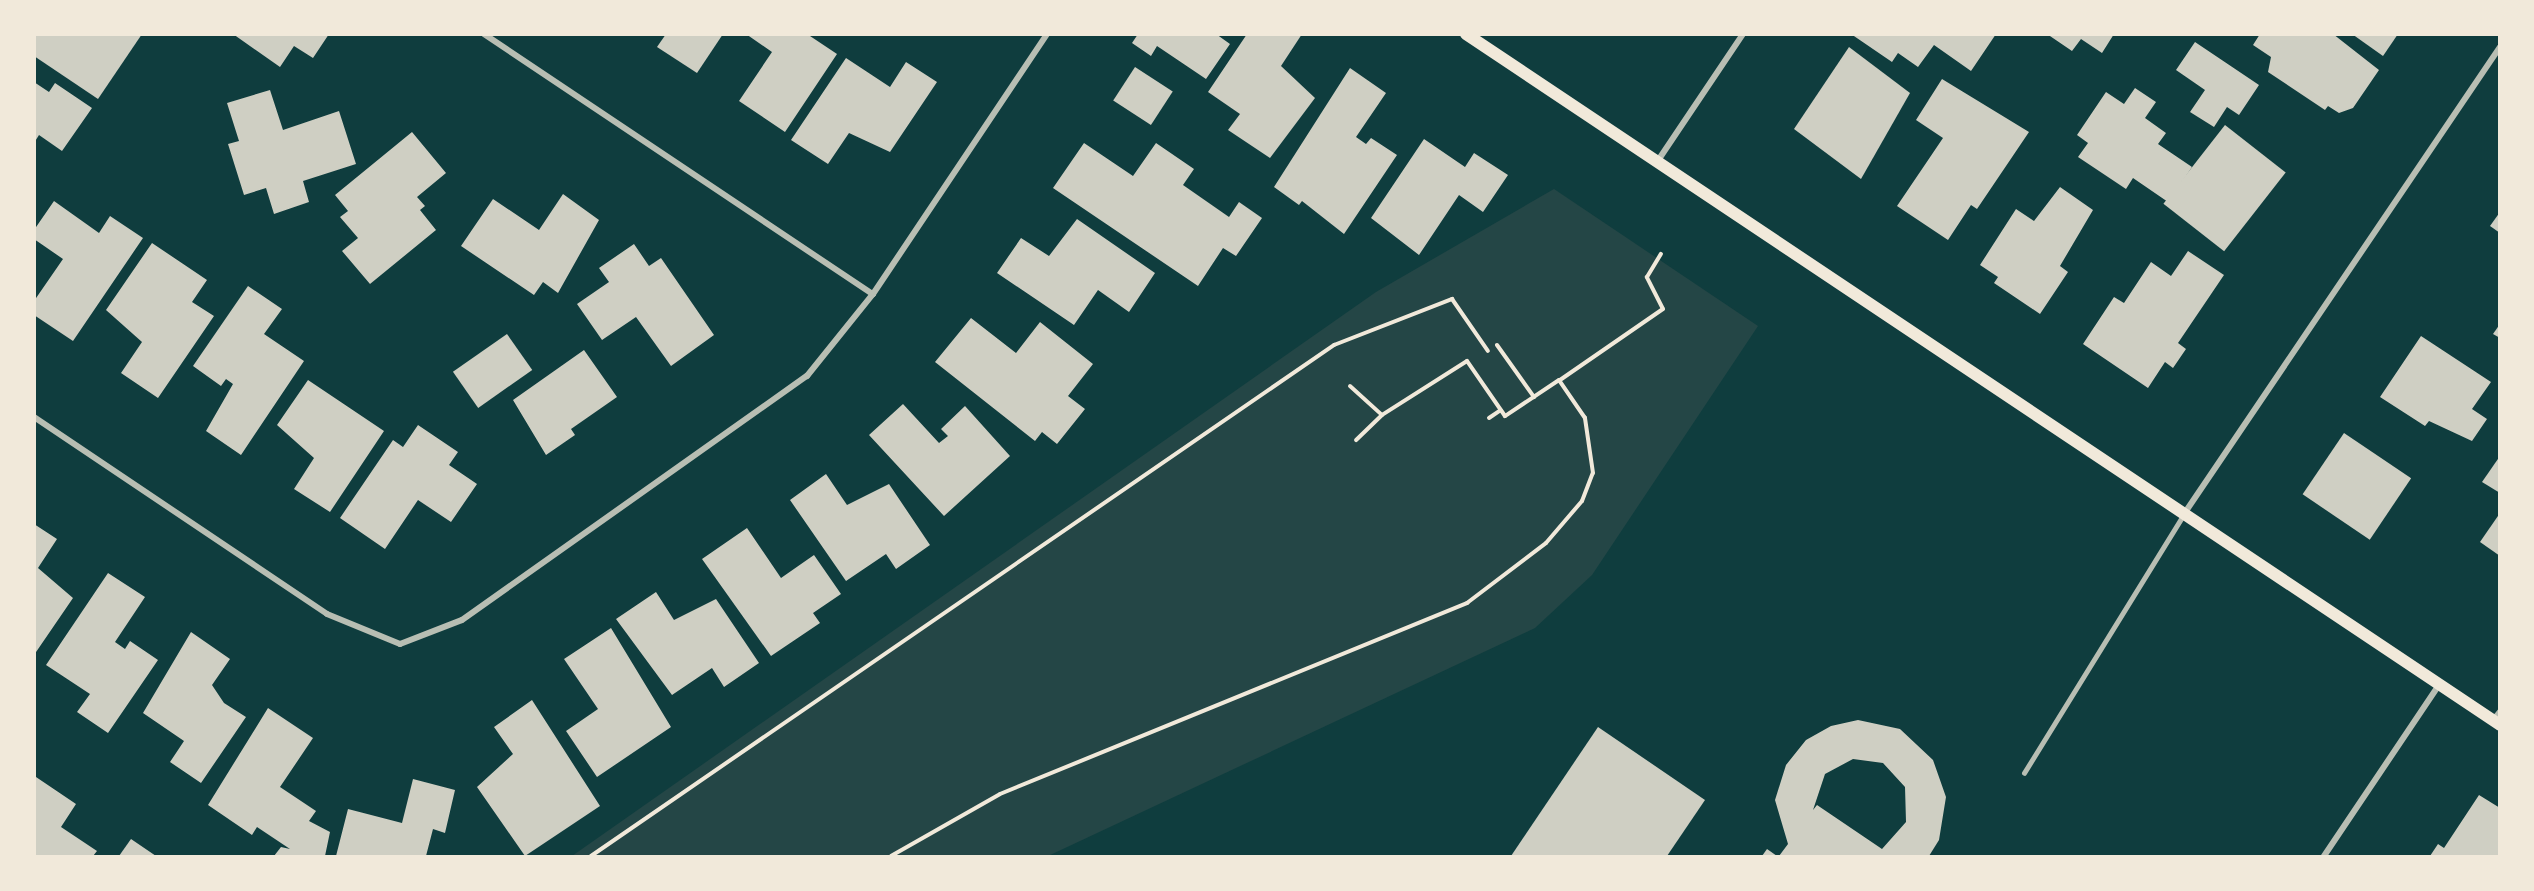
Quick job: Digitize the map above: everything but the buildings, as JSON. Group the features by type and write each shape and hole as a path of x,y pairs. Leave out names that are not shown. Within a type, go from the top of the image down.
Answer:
{"main road":[{"path":"1466,34 2182,517 2439,685 2497,718"}],"street":[{"path":"484,34 873,294"},
{"path":"34,417 327,614 400,644 462,620 807,376 873,294 1047,34"},
{"path":"1657,163 1743,34"},
{"path":"2182,517 2499,47"},
{"path":"2324,856 2439,685"}],"lane":[{"path":"2024,773 2182,517"}],"path":[{"path":"1356,440 1382,415 1467,361 1505,416 1663,309 1647,277 1660,254"},
{"path":"591,856 1334,345 1452,299 1488,351"},
{"path":"1497,345 1534,397"},
{"path":"891,856 1000,794 1488,590 1546,543 1582,501 1592,480 1591,434 1580,408 1560,380"},
{"path":"1350,387 1382,415"},
{"path":"1489,418 1502,410"}],"shaded area":[{"path":"1554,189 1758,326 1592,575 1535,628 1048,856 572,856 1376,292"}]}
